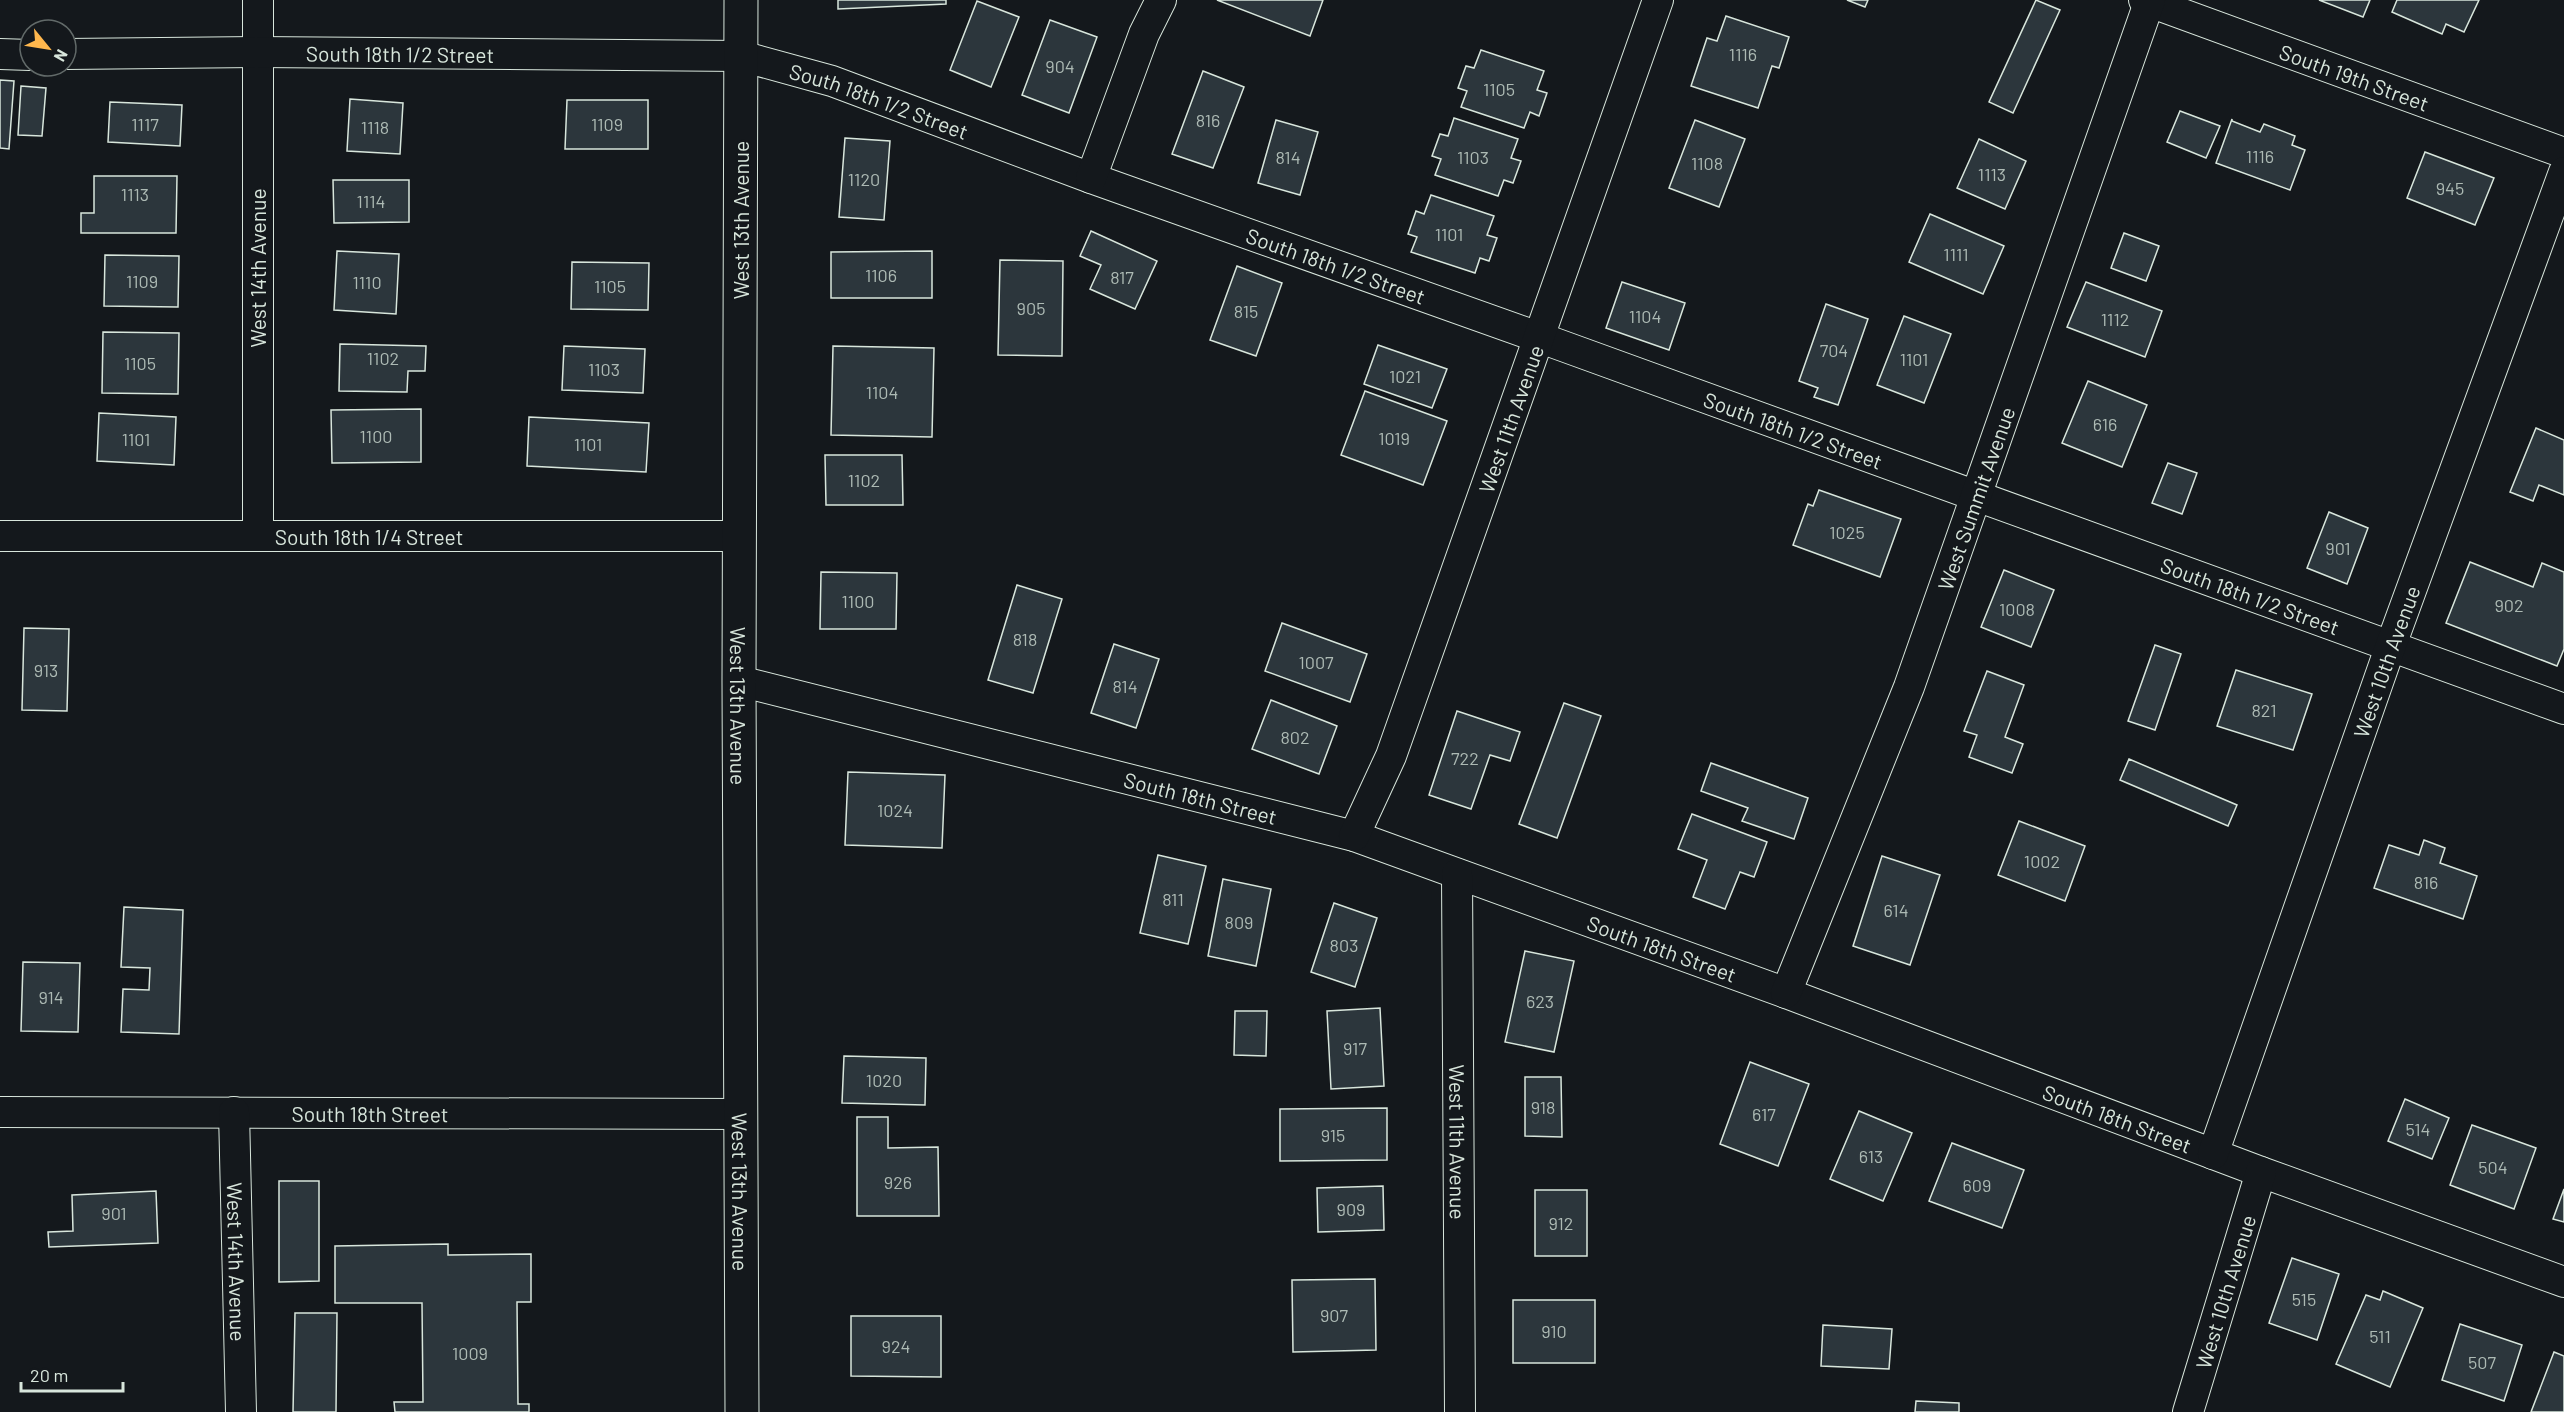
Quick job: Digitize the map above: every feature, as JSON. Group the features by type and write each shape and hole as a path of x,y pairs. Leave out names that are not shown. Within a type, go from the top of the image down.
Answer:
{"street":[{"name":"West 14th Avenue","path":"258,0 258,536"},
{"name":"West 13th Avenue","path":"741,0 739,681 742,1412"},
{"path":"1091,178 1144,34 1161,0"},
{"name":"West 11th Avenue","path":"1354,836 1391,756 1658,0"},
{"name":"South 19th Street","path":"2148,1 2564,153"},
{"name":"West Summit Avenue","path":"1786,993 1909,687 2148,1"},
{"name":"South 18th 1/2 Street","path":"78,54 257,52 741,56 832,81 1091,178 1538,337 2564,709"},
{"path":"0,54 18,55"},
{"name":"West 10th Avenue","path":"2213,1154 2391,645 2564,172"},
{"name":"South 18th 1/4 Street","path":"0,536 740,537"},
{"name":"South 18th Street","path":"739,681 1354,836 1786,993 2261,1172 2564,1282"},
{"name":"West 11th Avenue","path":"1457,874 1460,1412"},
{"name":"South 18th Street","path":"0,1112 741,1114"},
{"name":"West 14th Avenue","path":"234,1112 241,1412"},
{"name":"West 10th Avenue","path":"2188,1412 2261,1172"}],"building":[{"path":"838,0 946,0 946,4 838,9"},
{"path":"1217,0 1323,0 1310,36"},
{"path":"1847,0 1868,0 1865,7"},
{"path":"2036,0 2060,10 2013,113 1989,102"},
{"path":"2319,0 2370,0 2363,17"},
{"path":"2397,0 2479,0 2464,32 2446,24 2442,34 2392,12"},
{"path":"977,1 1019,17 991,87 950,70"},
{"path":"1726,16 1789,37 1779,68 1772,66 1758,108 1691,86 1707,38 1717,41"},
{"path":"1050,20 1097,37 1069,113 1022,95"},
{"path":"1481,50 1544,71 1537,90 1547,93 1539,116 1530,112 1524,128 1461,107 1467,91 1458,88 1466,66 1474,68"},
{"path":"1203,71 1244,87 1213,168 1172,154"},
{"path":"0,80 14,81 9,149 0,148"},
{"path":"21,86 46,88 42,136 18,135"},
{"path":"350,99 403,103 400,154 347,151"},
{"path":"567,100 648,100 648,149 565,149"},
{"path":"110,102 182,105 180,146 108,142"},
{"path":"2180,111 2220,126 2206,158 2167,142"},
{"path":"1454,118 1518,139 1511,158 1521,161 1513,183 1504,180 1498,196 1435,175 1441,159 1432,156 1440,134 1448,136"},
{"path":"2232,119 2232,121 2260,132 2264,124 2295,136 2292,145 2305,150 2290,190 2216,163"},
{"path":"1276,120 1318,132 1300,195 1258,183"},
{"path":"1695,120 1745,139 1719,207 1669,188"},
{"path":"845,138 890,141 884,220 839,217"},
{"path":"1979,139 2026,161 2005,209 1957,188"},
{"path":"2425,152 2494,178 2475,225 2407,198"},
{"path":"94,176 177,176 176,233 81,233 81,213 94,213"},
{"path":"333,180 409,180 409,222 334,223"},
{"path":"1431,195 1494,216 1487,235 1497,238 1489,261 1480,258 1475,273 1411,252 1417,237 1408,234 1416,211 1424,214"},
{"path":"1930,214 2004,246 1983,294 1909,262"},
{"path":"1091,231 1157,261 1135,309 1090,289 1101,265 1080,256"},
{"path":"2124,233 2159,246 2146,281 2111,268"},
{"path":"337,251 399,254 396,314 334,310"},
{"path":"932,251 932,298 831,298 831,252"},
{"path":"105,255 179,256 178,307 104,306"},
{"path":"1000,260 1063,261 1062,356 998,355"},
{"path":"572,262 649,263 648,310 571,309"},
{"path":"1237,266 1282,283 1256,356 1210,340"},
{"path":"1622,282 1685,303 1669,350 1606,328"},
{"path":"2086,282 2162,311 2145,357 2067,327"},
{"path":"1826,304 1868,319 1838,405 1814,397 1818,388 1799,381"},
{"path":"1904,316 1951,334 1924,403 1877,385"},
{"path":"103,332 179,333 178,394 102,393"},
{"path":"340,344 426,346 425,371 408,371 407,392 339,391"},
{"path":"1378,345 1447,369 1432,408 1364,384"},
{"path":"564,346 645,349 643,393 562,390"},
{"path":"833,346 934,348 932,437 831,435"},
{"path":"2088,381 2147,405 2122,467 2062,443"},
{"path":"1365,391 1447,421 1423,485 1341,455"},
{"path":"421,409 421,462 332,463 331,410"},
{"path":"99,413 176,417 174,465 97,461"},
{"path":"529,417 649,423 646,472 527,466"},
{"path":"2536,428 2564,440 2564,495 2539,485 2533,501 2510,492"},
{"path":"825,455 902,455 903,505 826,505"},
{"path":"2168,463 2197,473 2182,514 2152,503"},
{"path":"1819,490 1901,519 1880,577 1793,545 1808,504 1813,506"},
{"path":"2329,512 2368,528 2347,584 2307,568"},
{"path":"2470,562 2533,587 2542,563 2564,572 2564,649 2557,666 2446,623"},
{"path":"2004,570 2054,590 2031,647 1981,627"},
{"path":"821,572 897,573 896,629 820,629"},
{"path":"1017,585 1062,599 1033,693 988,680"},
{"path":"1282,623 1367,654 1350,702 1265,671"},
{"path":"24,628 69,629 67,711 22,710"},
{"path":"1114,644 1159,659 1136,728 1091,713"},
{"path":"2155,645 2181,654 2155,730 2128,721"},
{"path":"2236,670 2312,694 2293,750 2217,726"},
{"path":"1987,671 2024,685 2005,737 2023,744 2012,773 1969,757 1977,735 1964,731"},
{"path":"1271,700 1337,726 1319,774 1252,749"},
{"path":"1564,703 1601,716 1557,838 1519,824"},
{"path":"1457,711 1520,732 1510,761 1490,755 1471,809 1429,795"},
{"path":"2129,759 2237,805 2228,826 2120,780"},
{"path":"1711,763 1808,798 1794,839 1742,821 1748,808 1701,791"},
{"path":"848,772 945,775 942,848 845,845"},
{"path":"1692,814 1767,842 1754,877 1740,872 1725,909 1693,897 1707,860 1678,849"},
{"path":"2019,821 2085,846 2065,901 1998,875"},
{"path":"2424,840 2445,848 2440,863 2477,876 2463,919 2374,888 2389,845 2419,855"},
{"path":"1158,855 1206,866 1188,944 1140,933"},
{"path":"1882,856 1940,875 1910,965 1853,946"},
{"path":"1223,879 1271,889 1256,966 1208,956"},
{"path":"1334,903 1377,918 1355,987 1311,972"},
{"path":"124,907 183,910 179,1034 121,1032 123,989 149,990 150,968 121,967"},
{"path":"1525,951 1574,961 1554,1052 1505,1042"},
{"path":"23,962 80,963 78,1032 21,1031"},
{"path":"1380,1008 1384,1086 1331,1089 1327,1011"},
{"path":"1235,1011 1267,1011 1266,1056 1234,1055"},
{"path":"844,1056 926,1058 925,1105 842,1103"},
{"path":"1750,1062 1809,1084 1778,1166 1720,1144"},
{"path":"1525,1077 1561,1077 1562,1137 1525,1136"},
{"path":"2405,1099 2449,1118 2432,1159 2388,1141"},
{"path":"1387,1108 1387,1160 1280,1161 1280,1109"},
{"path":"1859,1111 1912,1133 1883,1201 1830,1179"},
{"path":"857,1117 888,1117 888,1148 938,1147 939,1216 857,1216"},
{"path":"2472,1125 2536,1148 2514,1209 2450,1185"},
{"path":"1952,1143 2024,1170 2002,1228 1929,1201"},
{"path":"279,1181 319,1181 319,1281 279,1282"},
{"path":"1383,1186 1384,1230 1318,1232 1317,1188"},
{"path":"2564,1189 2564,1222 2553,1219"},
{"path":"1535,1190 1587,1190 1587,1256 1535,1256"},
{"path":"156,1191 158,1243 49,1247 48,1232 73,1231 72,1195"},
{"path":"448,1244 448,1255 531,1254 531,1302 517,1302 518,1404 529,1404 529,1412 395,1412 394,1402 423,1402 422,1303 335,1303 335,1246"},
{"path":"2292,1258 2339,1274 2317,1340 2269,1323"},
{"path":"1375,1279 1376,1350 1293,1352 1292,1280"},
{"path":"2383,1291 2423,1308 2390,1387 2336,1364 2366,1295 2380,1300"},
{"path":"1513,1300 1595,1300 1595,1363 1513,1363"},
{"path":"295,1313 337,1313 336,1412 293,1412"},
{"path":"851,1316 941,1316 941,1377 851,1376"},
{"path":"2460,1324 2522,1345 2504,1401 2442,1380"},
{"path":"1823,1325 1892,1329 1889,1369 1821,1366"},
{"path":"2554,1352 2564,1356 2564,1412 2531,1412"},
{"path":"1916,1401 1959,1403 1959,1412 1915,1412"}]}
